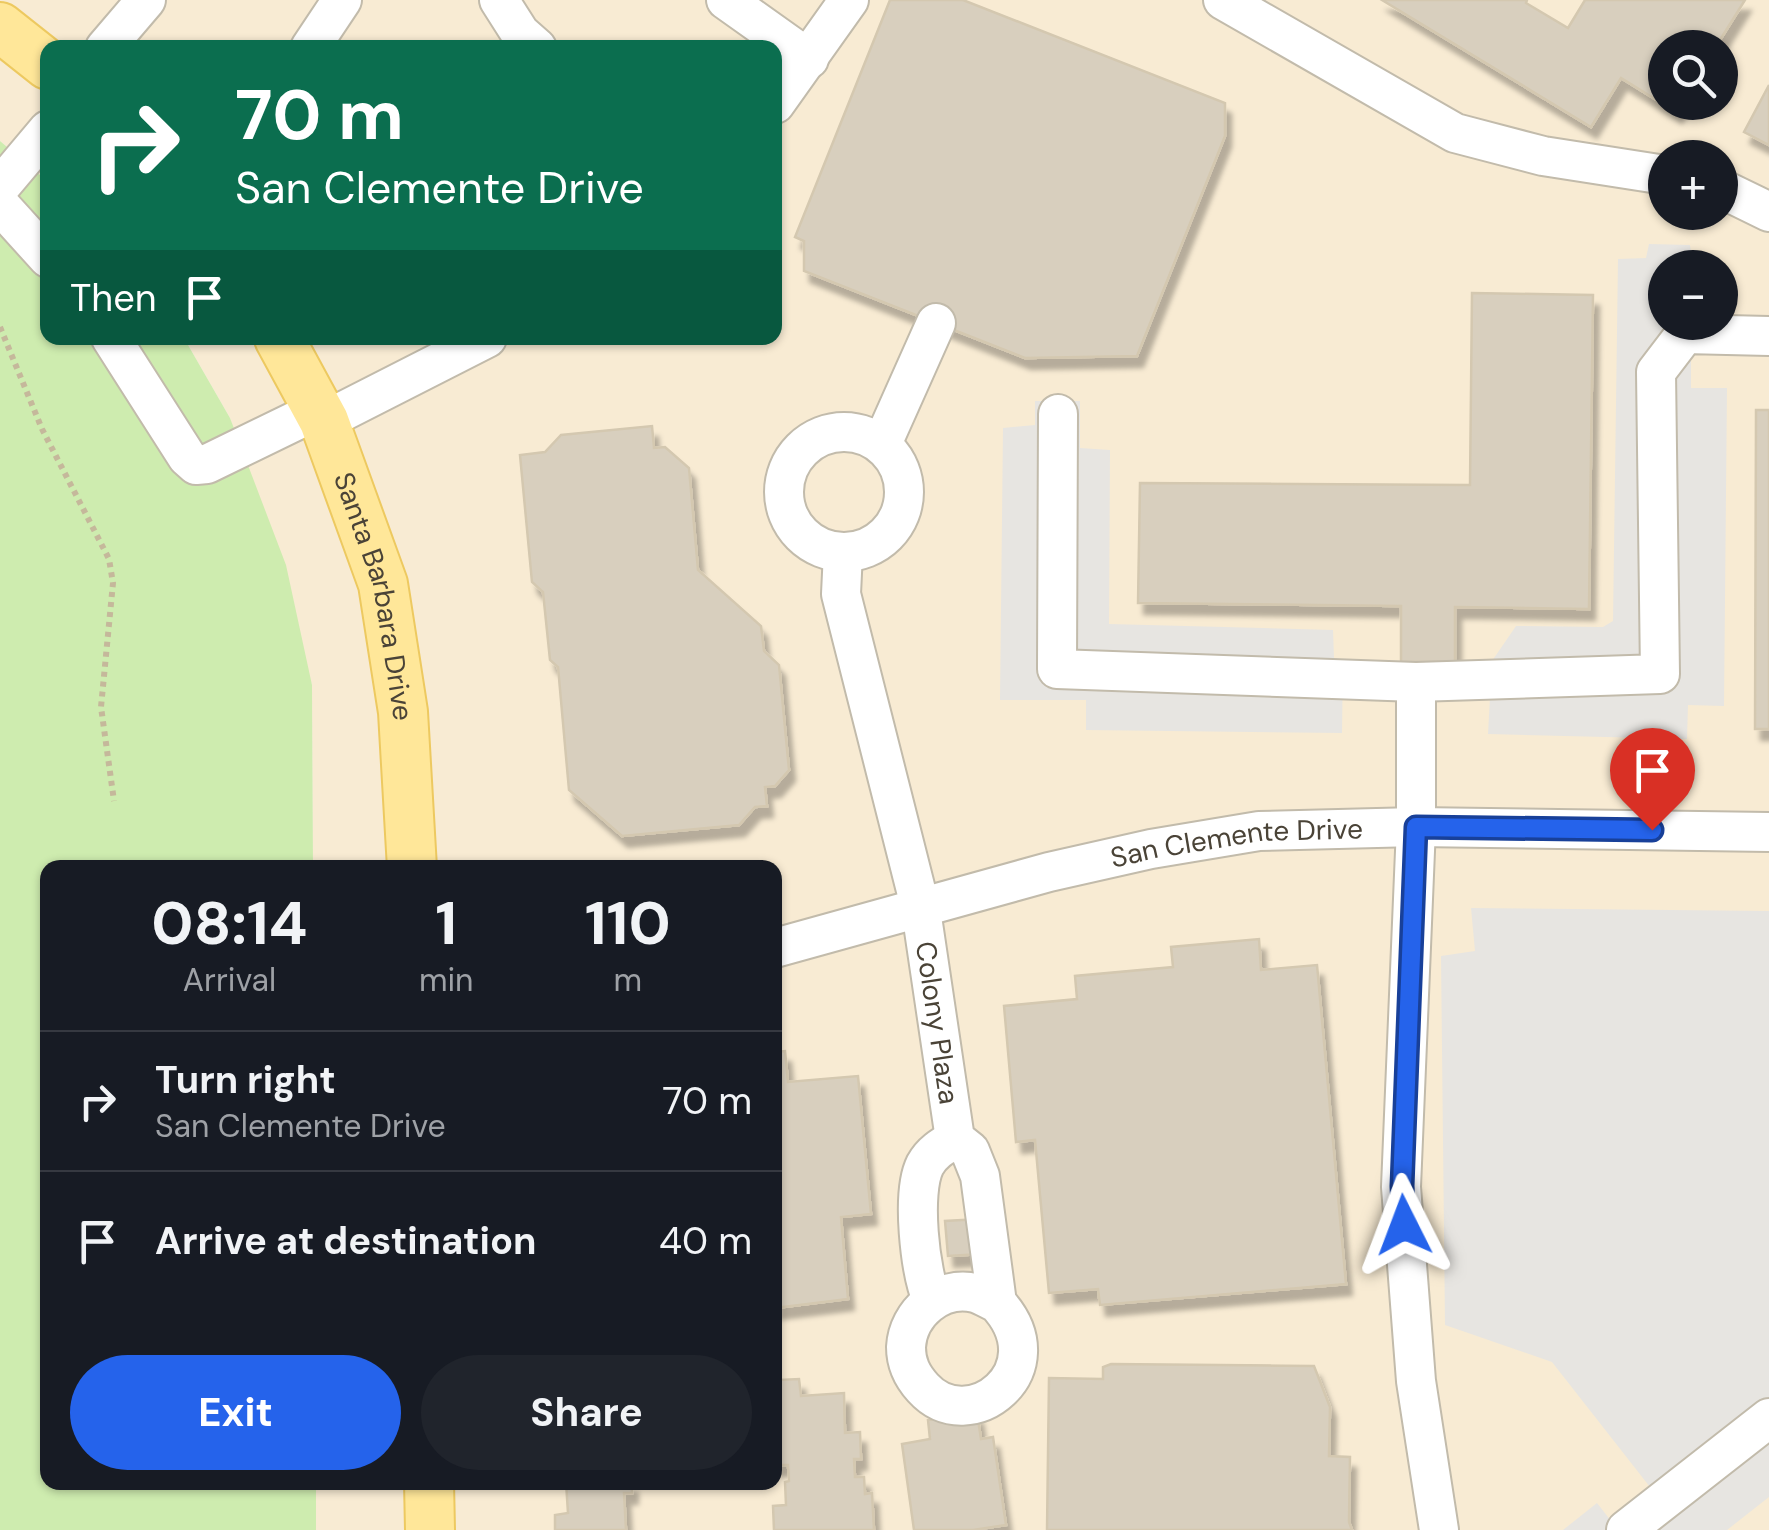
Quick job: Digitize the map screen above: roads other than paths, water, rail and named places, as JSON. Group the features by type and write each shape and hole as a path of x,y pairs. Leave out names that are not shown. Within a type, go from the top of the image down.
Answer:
{"main road":[{"path":"0,27 40,59"},
{"name":"Santa Barbara Drive","path":"283,345 321,416 383,584 403,712 412,860"},
{"path":"429,1490 430,1530"}],"street":[{"path":"112,40 146,0"},
{"path":"315,40 342,0"},
{"path":"499,0 528,40"},
{"path":"726,0 809,59"},
{"path":"782,95 849,0"},
{"path":"1222,0 1455,133 1543,156 1648,172"},
{"path":"0,187 40,140"},
{"path":"1738,197 1769,212"},
{"path":"0,204 40,249"},
{"path":"882,444 936,323"},
{"path":"1058,414 1057,669 1416,682 1660,674 1656,372 1686,334 1769,336"},
{"path":"114,345 187,458 196,464 206,464 321,416 472,345"},
{"path":"843,431 863,434 882,444 902,475 901,512 892,528 862,549 843,552 822,548 805,538 791,522 784,502 784,482 791,462 804,446 822,435 843,431"},
{"name":"Colony Plaza","path":"843,552 841,594 921,910 955,1139 970,1151 980,1176 996,1302 1012,1319 1019,1339 1018,1361 1009,1382 992,1397 970,1405 947,1403 929,1395 914,1378 906,1357 907,1334 916,1314 932,1300 920,1258 924,1168 936,1151 955,1139"},
{"path":"1416,682 1416,827 1402,1186 1416,1381 1439,1530"},
{"name":"San Clemente Drive","path":"782,946 1049,872 1241,834 1416,827 1769,832"},
{"path":"932,1300 954,1292 976,1293 996,1302"},
{"path":"1626,1530 1769,1418"}]}
